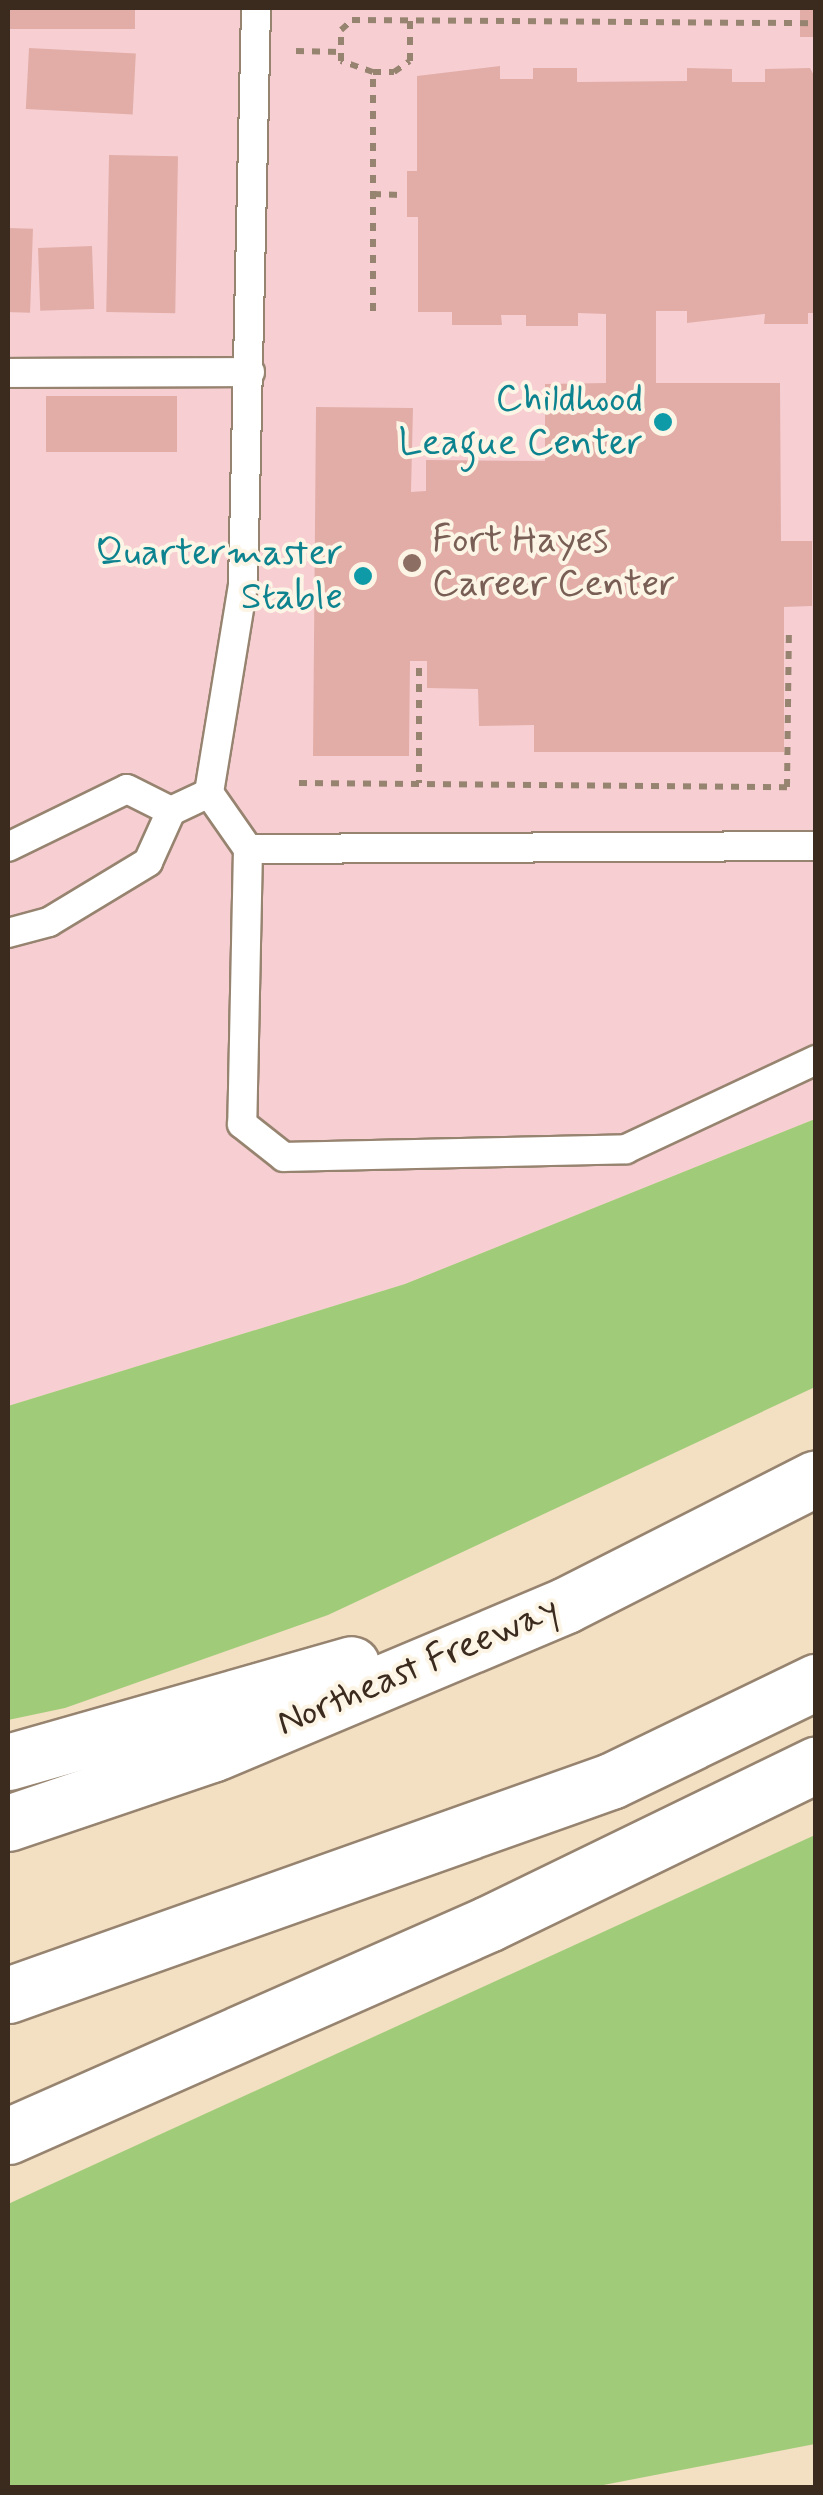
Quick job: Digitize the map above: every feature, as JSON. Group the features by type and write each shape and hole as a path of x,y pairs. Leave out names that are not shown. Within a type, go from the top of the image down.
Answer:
{"highway":[{"name":"Northeast Freeway","path":"8,1822 212,1754 566,1605 816,1478"},
{"path":"8,1762 566,1605"},
{"path":"8,1995 611,1780 816,1682"},
{"path":"8,2136 488,1924 816,1765"}],"lane":[{"path":"256,8 243,585 209,792 248,849 242,1124 284,1157 626,1149 816,1060"},
{"path":"8,373 250,372"},
{"path":"8,847 128,788 172,811"},
{"path":"8,933 49,922 148,862 172,811 209,792"},
{"path":"248,849 816,846"}],"path":[{"path":"410,21 410,60 394,72 373,72 341,62 341,30 352,20 816,23"},
{"path":"373,72 373,311"},
{"path":"373,194 401,194"},
{"path":"299,783 787,787 788,634"},
{"path":"418,668 419,784"}],"shaded area":[{"name":"Fort Hayes Career Center","path":"8,8 815,8 815,1119 405,1284 8,1406"}],"green space":[{"path":"815,1119 815,1387 328,1615 65,1708 8,1720 8,1406 405,1284"},
{"path":"815,1835 815,2444 593,2487 8,2487 8,2204"}],"building":[{"path":"8,8 135,8 135,29 8,29"},
{"path":"800,8 816,8 816,37 800,37"},
{"path":"29,48 136,54 133,115 26,109"},
{"name":"Childhood League Center","path":"500,66 500,79 533,79 533,68 577,68 577,82 687,81 687,68 732,69 732,82 765,82 765,69 810,68 816,79 816,313 808,313 808,324 764,324 765,314 687,323 687,311 656,311 656,383 780,383 781,541 812,541 812,606 784,607 784,752 534,752 534,725 479,726 478,689 427,688 427,661 410,661 409,756 313,756 316,407 413,408 411,492 426,491 426,460 545,461 545,384 606,383 606,314 578,313 578,326 526,326 526,315 501,315 502,325 452,325 452,312 418,312 418,217 407,217 407,171 417,171 417,76"},
{"path":"109,155 178,156 175,313 106,312"},
{"path":"8,228 33,229 30,313 8,312"},
{"path":"92,246 94,309 40,311 38,248"},
{"path":"46,396 177,396 177,452 46,452"}],"place":[{"name":"Childhood League Center","path":"663,422"},
{"name":"Fort Hayes Career Center","path":"412,563"},
{"name":"Quartermaster Stable","path":"363,576"}]}
